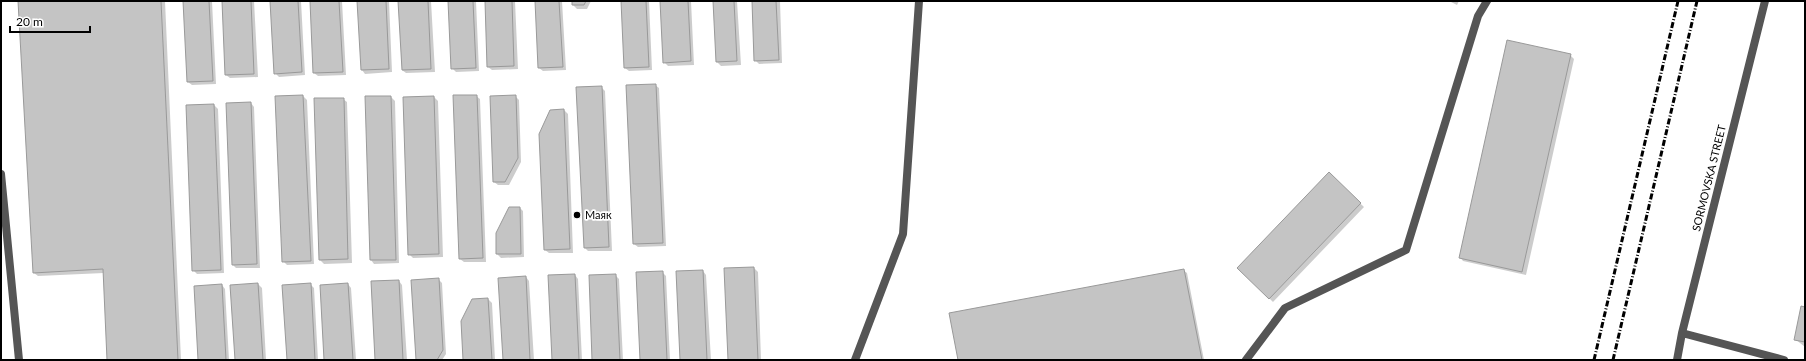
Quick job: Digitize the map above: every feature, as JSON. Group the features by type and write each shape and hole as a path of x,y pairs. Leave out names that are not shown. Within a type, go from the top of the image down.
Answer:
{"street":[{"path":"855,360 904,234 919,1"},
{"path":"1246,360 1285,308 1406,250 1478,16 1487,1"},
{"name":"SORMOVSKA STREET","path":"1677,360 1682,333 1765,1"},
{"path":"1,174 19,360"},
{"path":"1682,333 1784,360"}],"building":[{"path":"18,1 161,1 178,360 107,360 103,269 33,273"},
{"path":"183,1 209,1 213,81 187,82"},
{"path":"222,1 251,1 254,74 225,75"},
{"path":"270,1 298,1 302,72 274,74"},
{"path":"310,1 339,1 343,72 313,73"},
{"path":"357,1 386,1 389,69 361,70"},
{"path":"398,1 428,1 431,69 402,70"},
{"path":"448,1 473,1 476,68 451,69"},
{"path":"485,1 512,1 514,66 487,67"},
{"path":"535,1 559,1 563,67 538,68"},
{"path":"572,1 586,1 584,5 572,5"},
{"path":"621,1 646,1 649,67 624,68"},
{"path":"660,1 688,1 691,61 663,63"},
{"path":"713,1 734,1 737,61 716,62"},
{"path":"752,1 776,1 779,60 754,61"},
{"path":"1507,40 1571,54 1522,272 1459,258"},
{"path":"656,84 663,243 633,244 626,85"},
{"path":"602,86 609,247 584,248 576,87"},
{"path":"303,95 311,261 282,262 275,96"},
{"path":"453,95 477,95 483,258 459,259"},
{"path":"516,95 518,158 505,182 493,182 490,96"},
{"path":"365,96 391,96 396,260 370,260"},
{"path":"434,96 439,254 408,255 403,97"},
{"path":"314,98 344,98 348,259 319,260"},
{"path":"251,102 257,264 232,265 226,103"},
{"path":"214,104 221,270 192,271 186,105"},
{"path":"564,109 570,249 544,250 539,134 550,110"},
{"path":"1329,172 1361,203 1269,299 1237,268"},
{"path":"509,207 520,207 521,254 496,254 496,233"},
{"path":"754,267 758,360 728,360 724,268"},
{"path":"1184,269 1202,360 958,360 949,313"},
{"path":"703,270 707,360 680,360 676,271"},
{"path":"663,271 667,360 640,360 636,272"},
{"path":"575,274 579,360 552,360 548,275"},
{"path":"616,274 620,360 592,360 589,275"},
{"path":"526,276 530,360 503,360 498,278"},
{"path":"439,278 443,350 437,360 416,360 411,280"},
{"path":"399,280 403,360 375,360 371,281"},
{"path":"258,283 263,360 235,360 230,285"},
{"path":"311,283 315,360 287,360 282,285"},
{"path":"348,283 353,360 324,360 320,285"},
{"path":"222,284 226,360 198,360 194,286"},
{"path":"488,298 492,360 463,360 461,321 472,299"},
{"path":"1801,306 1805,307 1805,342 1794,340"}],"railway":[{"path":"1594,360 1678,1"},
{"path":"1613,360 1697,1"}],"place":[{"name":"Маяк","path":"577,215"}]}
